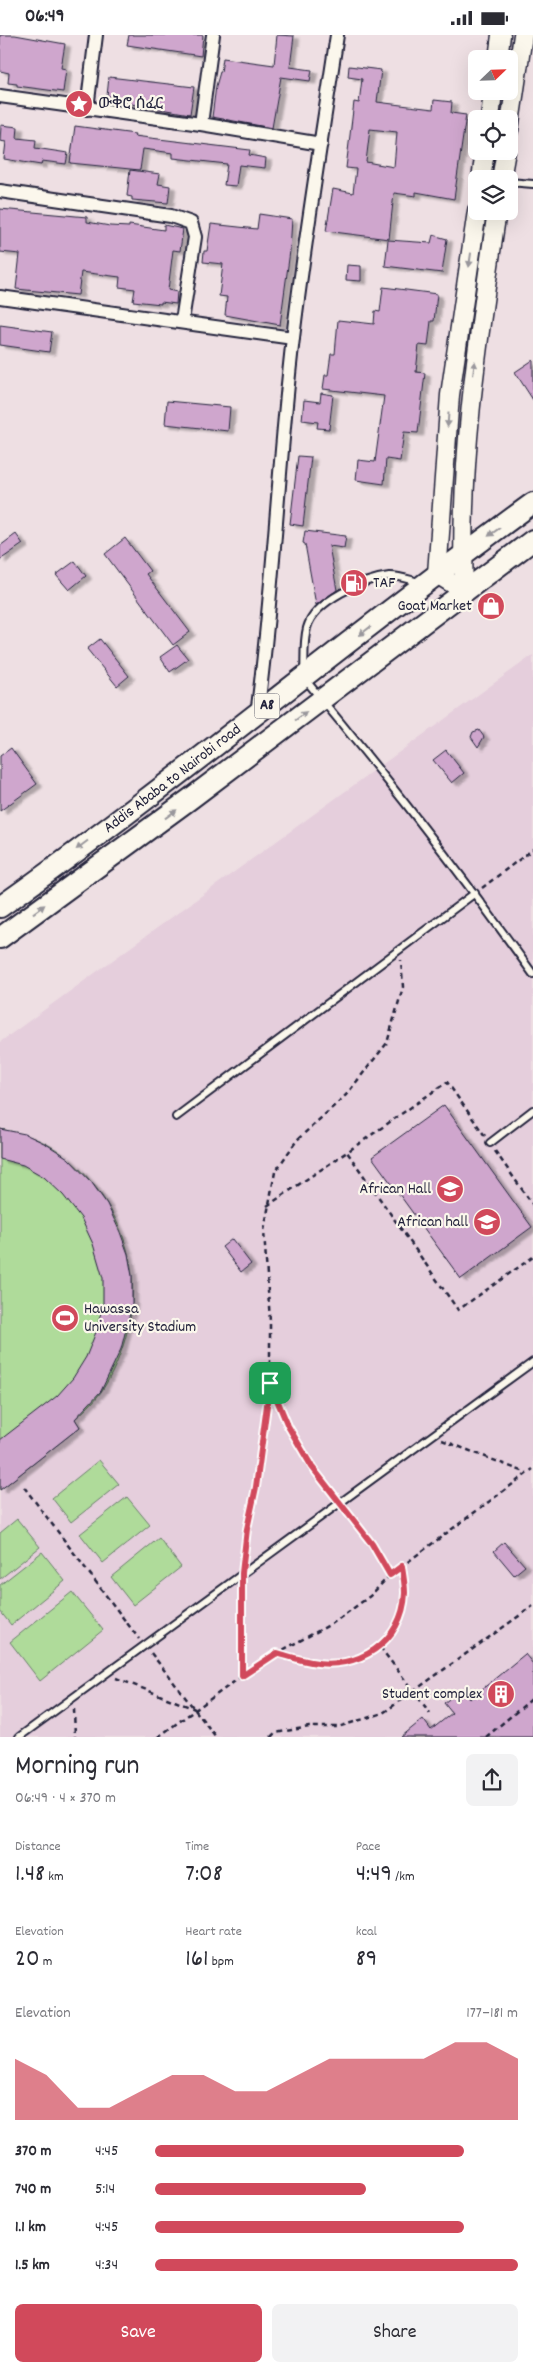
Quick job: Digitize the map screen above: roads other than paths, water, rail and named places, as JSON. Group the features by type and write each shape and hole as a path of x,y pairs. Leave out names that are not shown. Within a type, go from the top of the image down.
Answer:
{"highway":[{"name":"Addis Ababa to Nairobi road","path":"0,907 257,714 463,554 533,503"},
{"name":"Addis Ababa to Nairobi road","path":"0,938 322,700 533,540"}],"main road":[{"path":"499,50 501,35"},
{"path":"512,110 523,35"},
{"path":"476,220 450,395 431,579 464,591 462,509 470,401 496,220"},
{"path":"450,395 470,401"}],"street":[{"path":"87,109 96,35"},
{"path":"201,123 213,35"},
{"path":"257,714 268,629 276,498 293,337 337,35"},
{"path":"0,96 201,123 321,144"},
{"path":"0,191 171,216 191,223 195,237 182,321"},
{"path":"0,297 293,337"}],"lane":[{"path":"518,183 533,184"},
{"path":"431,579 390,576 350,587 333,598 314,615 307,626 304,678 379,769 475,893 533,974"},
{"path":"176,1117 475,893"},
{"path":"490,1143 533,1110"},
{"path":"19,1737 533,1362"}],"place":[{"name":"ውቅሮ ሰፈር","path":"79,104"},
{"name":"TAF","path":"354,583"},
{"name":"Goat Market","path":"491,606"},
{"name":"African Hall","path":"450,1189"},
{"name":"African hall","path":"487,1222"},
{"name":"Hawassa University Stadium","path":"65,1318"},
{"name":"Student complex","path":"501,1694"}]}
